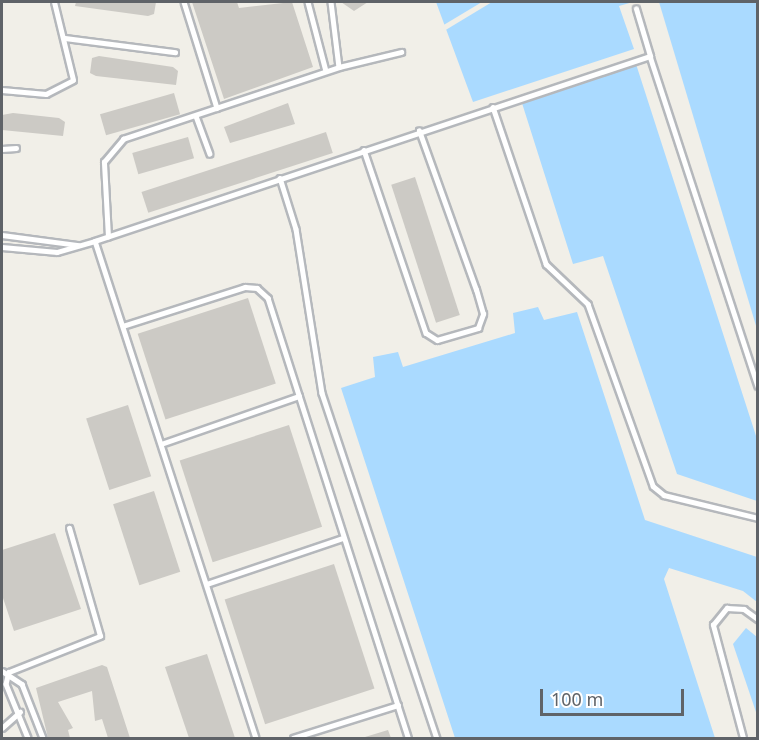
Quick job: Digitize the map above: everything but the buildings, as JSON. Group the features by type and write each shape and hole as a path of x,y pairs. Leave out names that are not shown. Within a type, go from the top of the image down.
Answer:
{"lane":[{"path":"2,90 46,94 68,85 74,71 54,2"},
{"path":"184,2 217,108"},
{"path":"308,2 326,71"},
{"path":"331,2 339,67"},
{"path":"636,9 758,386"},
{"path":"64,38 176,52"},
{"path":"108,237 102,183 111,147 326,71 401,52"},
{"path":"2,247 57,252 108,237 419,131 650,56"},
{"path":"493,107 546,264 588,304 653,486 664,495 758,518"},
{"path":"196,116 210,154"},
{"path":"364,150 426,333 437,340 478,328 483,314 476,290 419,131"},
{"path":"2,149 16,148"},
{"path":"280,178 296,229 322,393 437,738"},
{"path":"2,235 78,245"},
{"path":"94,241 256,738"},
{"path":"123,326 257,288 268,298 408,738"},
{"path":"161,444 299,396"},
{"path":"2,671 9,672 100,636 69,528"},
{"path":"207,584 343,538"},
{"path":"743,738 713,625 727,608 744,609 758,619"},
{"path":"9,672 4,684 20,712 27,736 40,730"},
{"path":"9,672 33,703 43,738"},
{"path":"293,738 398,705"},
{"path":"2,728 20,712"}],"water":[{"path":"436,2 633,2 619,6 634,49 473,102"},
{"path":"659,2 757,2 757,329"},
{"path":"636,64 757,439 757,501 677,474 603,256 573,264 521,100"},
{"path":"538,307 544,320 577,312 645,520 757,557 757,602 743,591 669,568 664,579 715,738 455,738 341,388 375,377 373,357 398,352 403,367 515,333 513,313"},
{"path":"746,628 757,637 757,715 733,644"}],"pier":[{"path":"482,2 492,2 444,31 442,26"}]}
